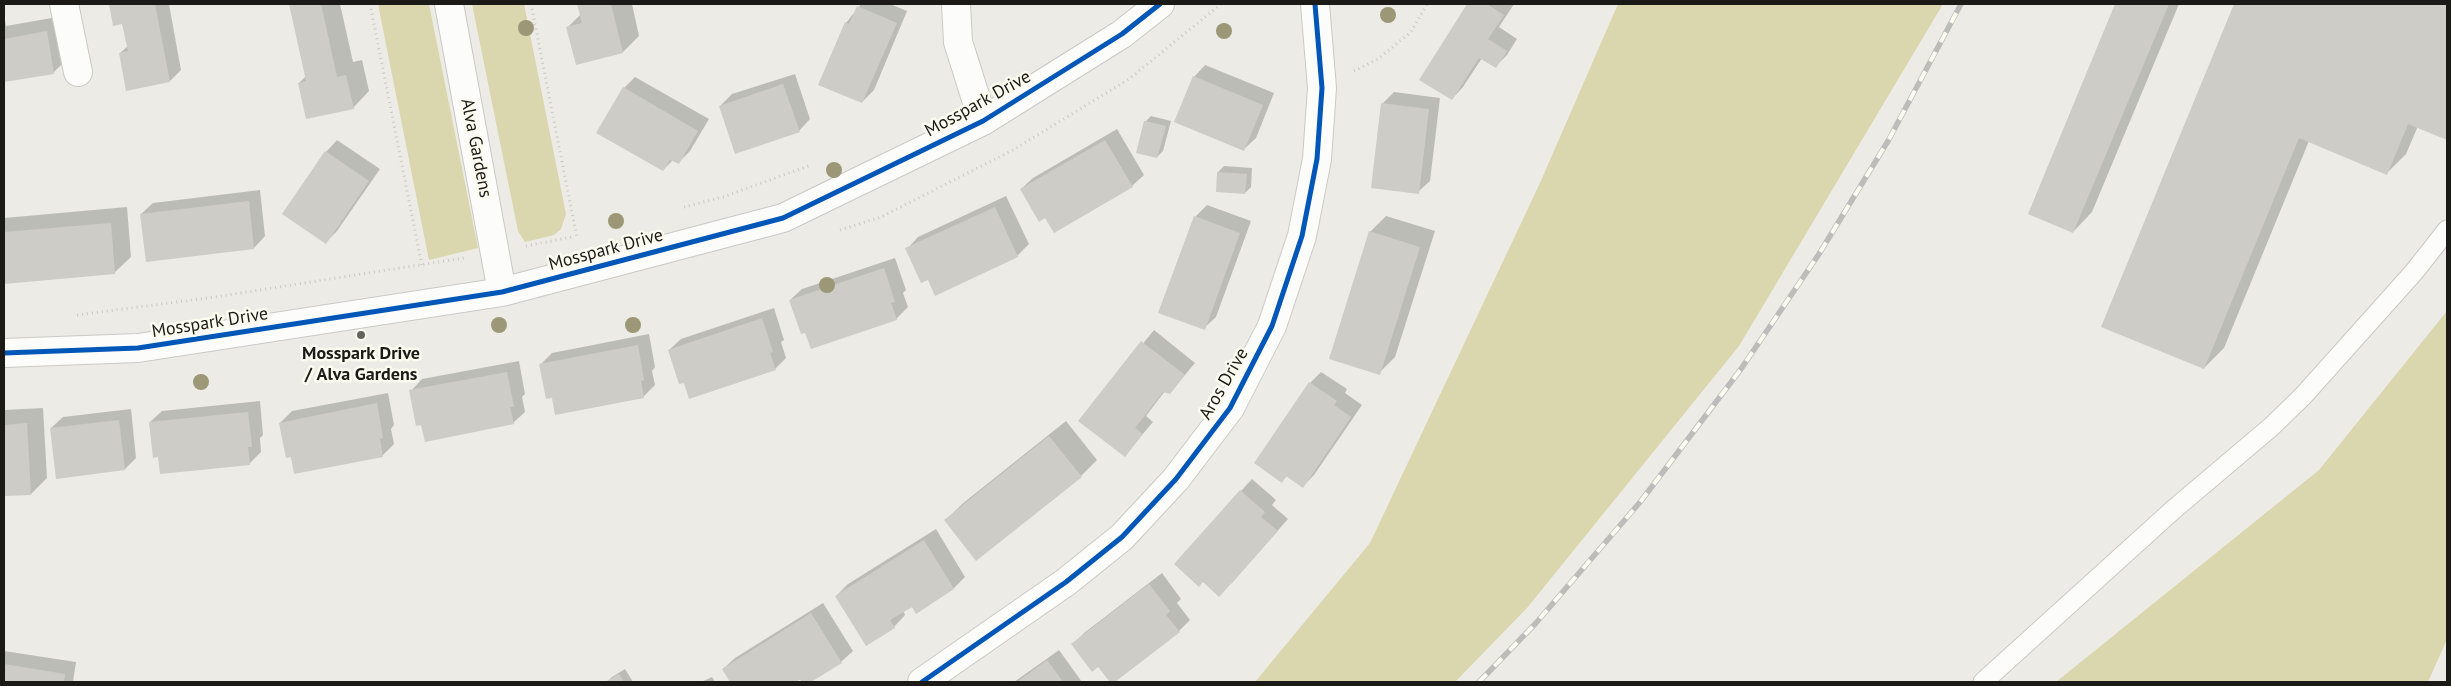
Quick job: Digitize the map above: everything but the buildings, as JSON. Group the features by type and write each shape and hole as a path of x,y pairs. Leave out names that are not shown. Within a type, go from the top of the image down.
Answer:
{"street":[{"path":"64,4 78,72"},
{"name":"Alva Gardens","path":"449,4 502,292"},
{"path":"956,4 958,42 983,121"},
{"name":"Mosspark Drive","path":"4,353 138,348 502,292 783,218 983,121 1122,34 1160,4"},
{"name":"Aros Drive","path":"922,682 1066,582 1122,536 1176,479 1230,408 1272,326 1302,236 1317,159 1322,88 1316,4"}],"lane":[{"path":"1983,682 2173,510 2271,428 2414,272 2447,230"}],"path":[{"path":"370,4 429,303"},
{"path":"531,4 584,270"},
{"path":"1322,88 1378,59 1411,32 1427,4"},
{"path":"677,209 723,197 814,164"},
{"path":"67,315 197,300 422,266 586,233"}],"shaded area":[{"path":"378,4 429,4 478,248 429,260"},
{"path":"472,4 524,4 566,214 561,229 554,235 525,242 518,231"},
{"path":"1618,4 1943,4 1739,346 1527,608 1455,682 1255,682 1370,543 1540,183"},
{"path":"2447,311 2447,639 2428,682 2056,682 2319,470"}],"railway":[{"path":"1479,682 1536,623 1641,501 1741,369 1819,254 1888,141 1961,4"}],"cycle path":[{"path":"4,353 138,348 502,292 783,218 983,121 1122,34 1160,4"},
{"path":"922,682 1066,582 1122,537 1176,479 1230,408 1272,326 1302,236 1317,159 1322,88 1315,4"}],"place":[{"name":"Mosspark Drive / Alva Gardens","path":"361,335"}]}
